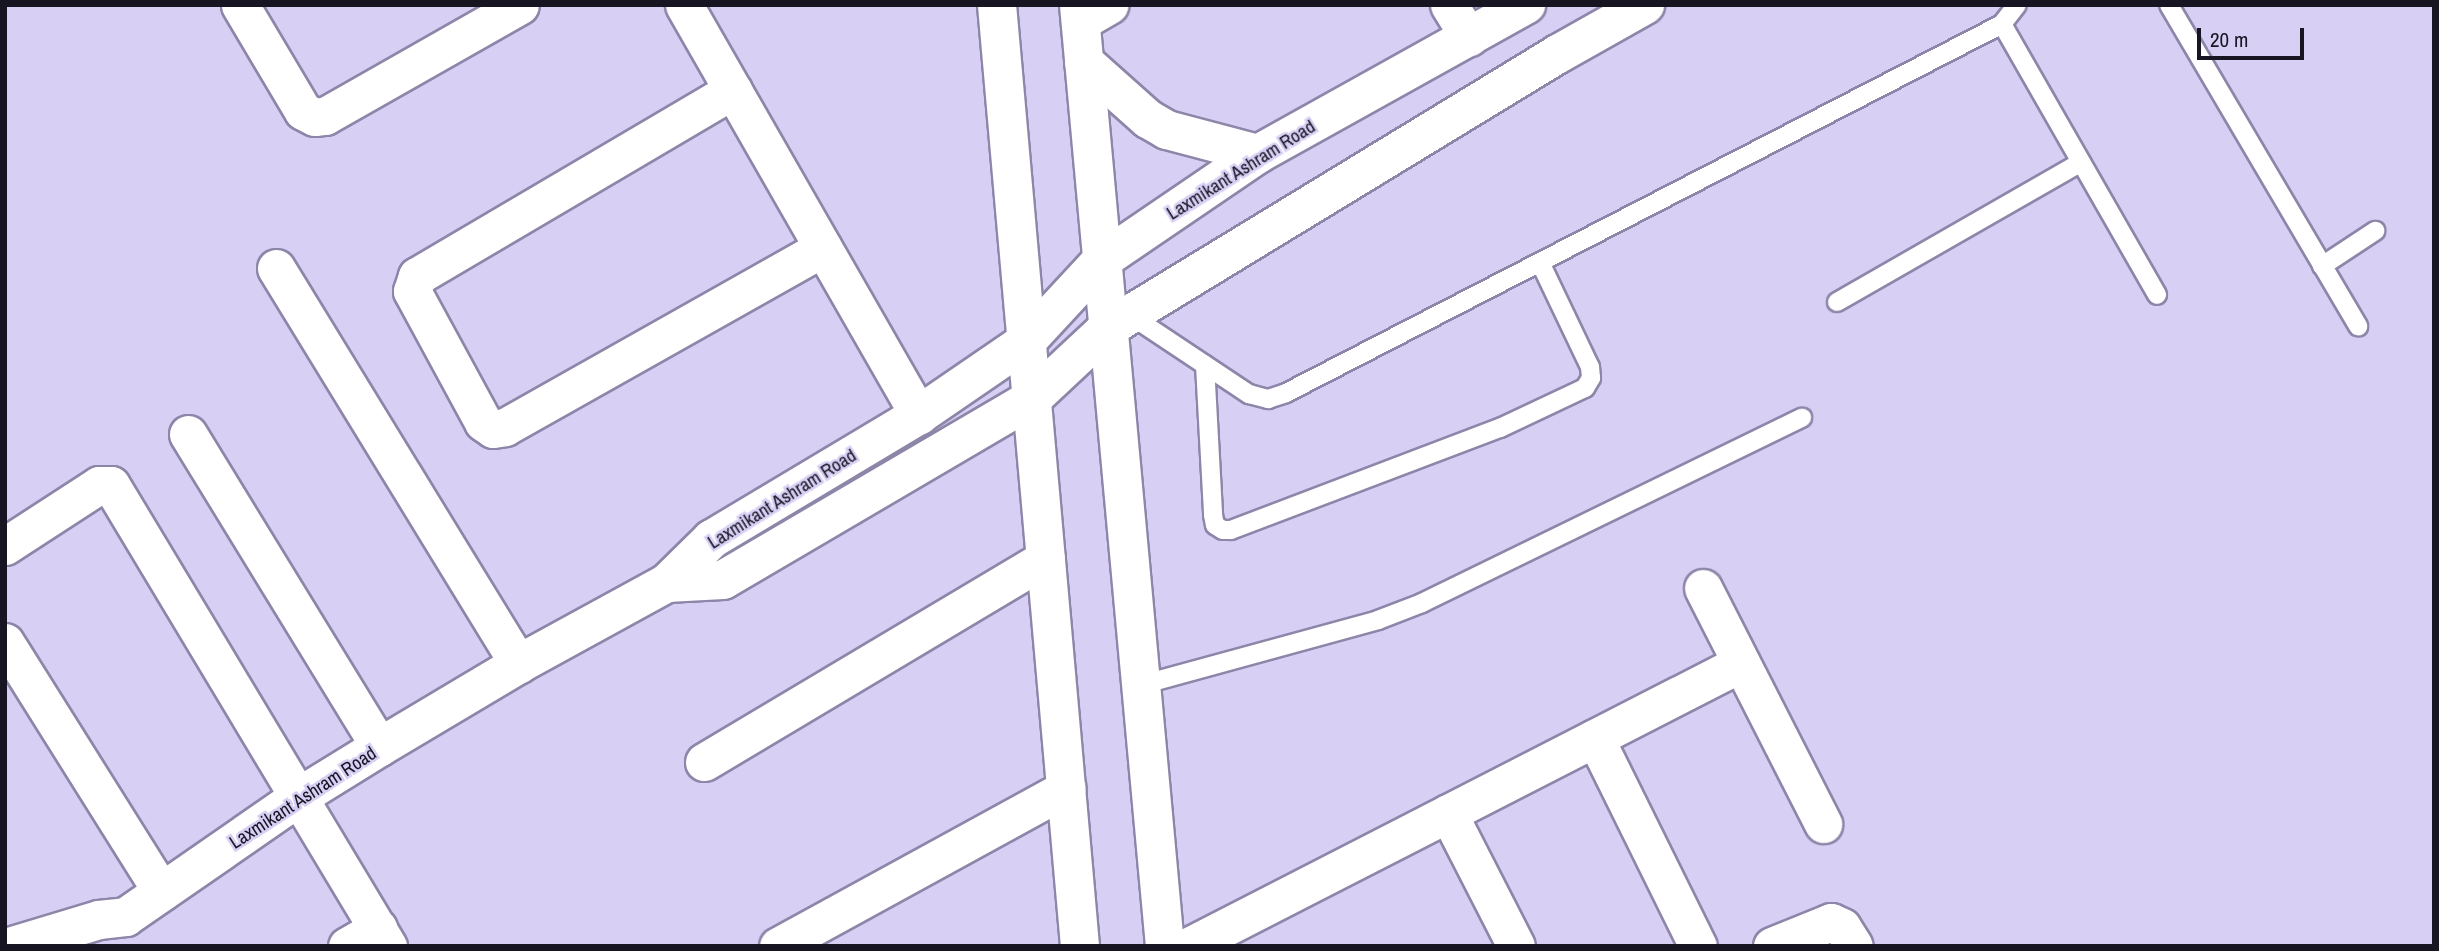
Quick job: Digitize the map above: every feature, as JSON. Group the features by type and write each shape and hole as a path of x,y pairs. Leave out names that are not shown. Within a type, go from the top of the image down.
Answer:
{"street":[{"path":"240,5 303,111 314,117 325,116 520,5"},
{"path":"684,5 919,415"},
{"path":"997,5 1080,946"},
{"path":"1449,5 1469,37"},
{"path":"1528,5 1558,54"},
{"name":"Laxmikant Ashram Road","path":"13,946 99,920 126,918 299,797 519,664 667,583 712,539 919,415 1027,341 1102,260 1258,154 1528,5"},
{"path":"667,583 723,580 1032,399 1118,321 1558,54 1645,5"},
{"path":"1089,11 1084,62 1102,260 1118,321 1141,685 1165,946"},
{"path":"1084,62 1147,119 1167,130 1258,154"},
{"path":"733,90 417,275 412,291 483,422 493,429 505,427 823,248"},
{"path":"276,268 519,664"},
{"path":"188,434 380,747"},
{"path":"5,545 99,485 111,485 299,797 371,940"},
{"path":"704,762 1046,558"},
{"path":"1703,588 1823,824"},
{"path":"5,642 162,892"},
{"path":"1189,946 1741,663"},
{"path":"1595,738 1698,946"},
{"path":"778,946 1067,788"},
{"path":"1448,813 1516,946"},
{"path":"101,946 126,918"},
{"path":"1772,946 1831,922 1842,927 1854,946"}],"lane":[{"path":"1118,321 1205,365 1249,394 1268,399 1286,393 2002,24 2017,5"},
{"path":"2169,5 2358,326"},
{"path":"2002,24 2157,295"},
{"path":"1837,302 2081,162"},
{"path":"2322,266 2375,231"},
{"path":"1205,365 1213,515 1215,525 1223,530 1231,530 1500,428 1585,387 1591,378 1590,367 1540,262"},
{"path":"1141,685 1378,620 1422,603 1802,418"}]}
